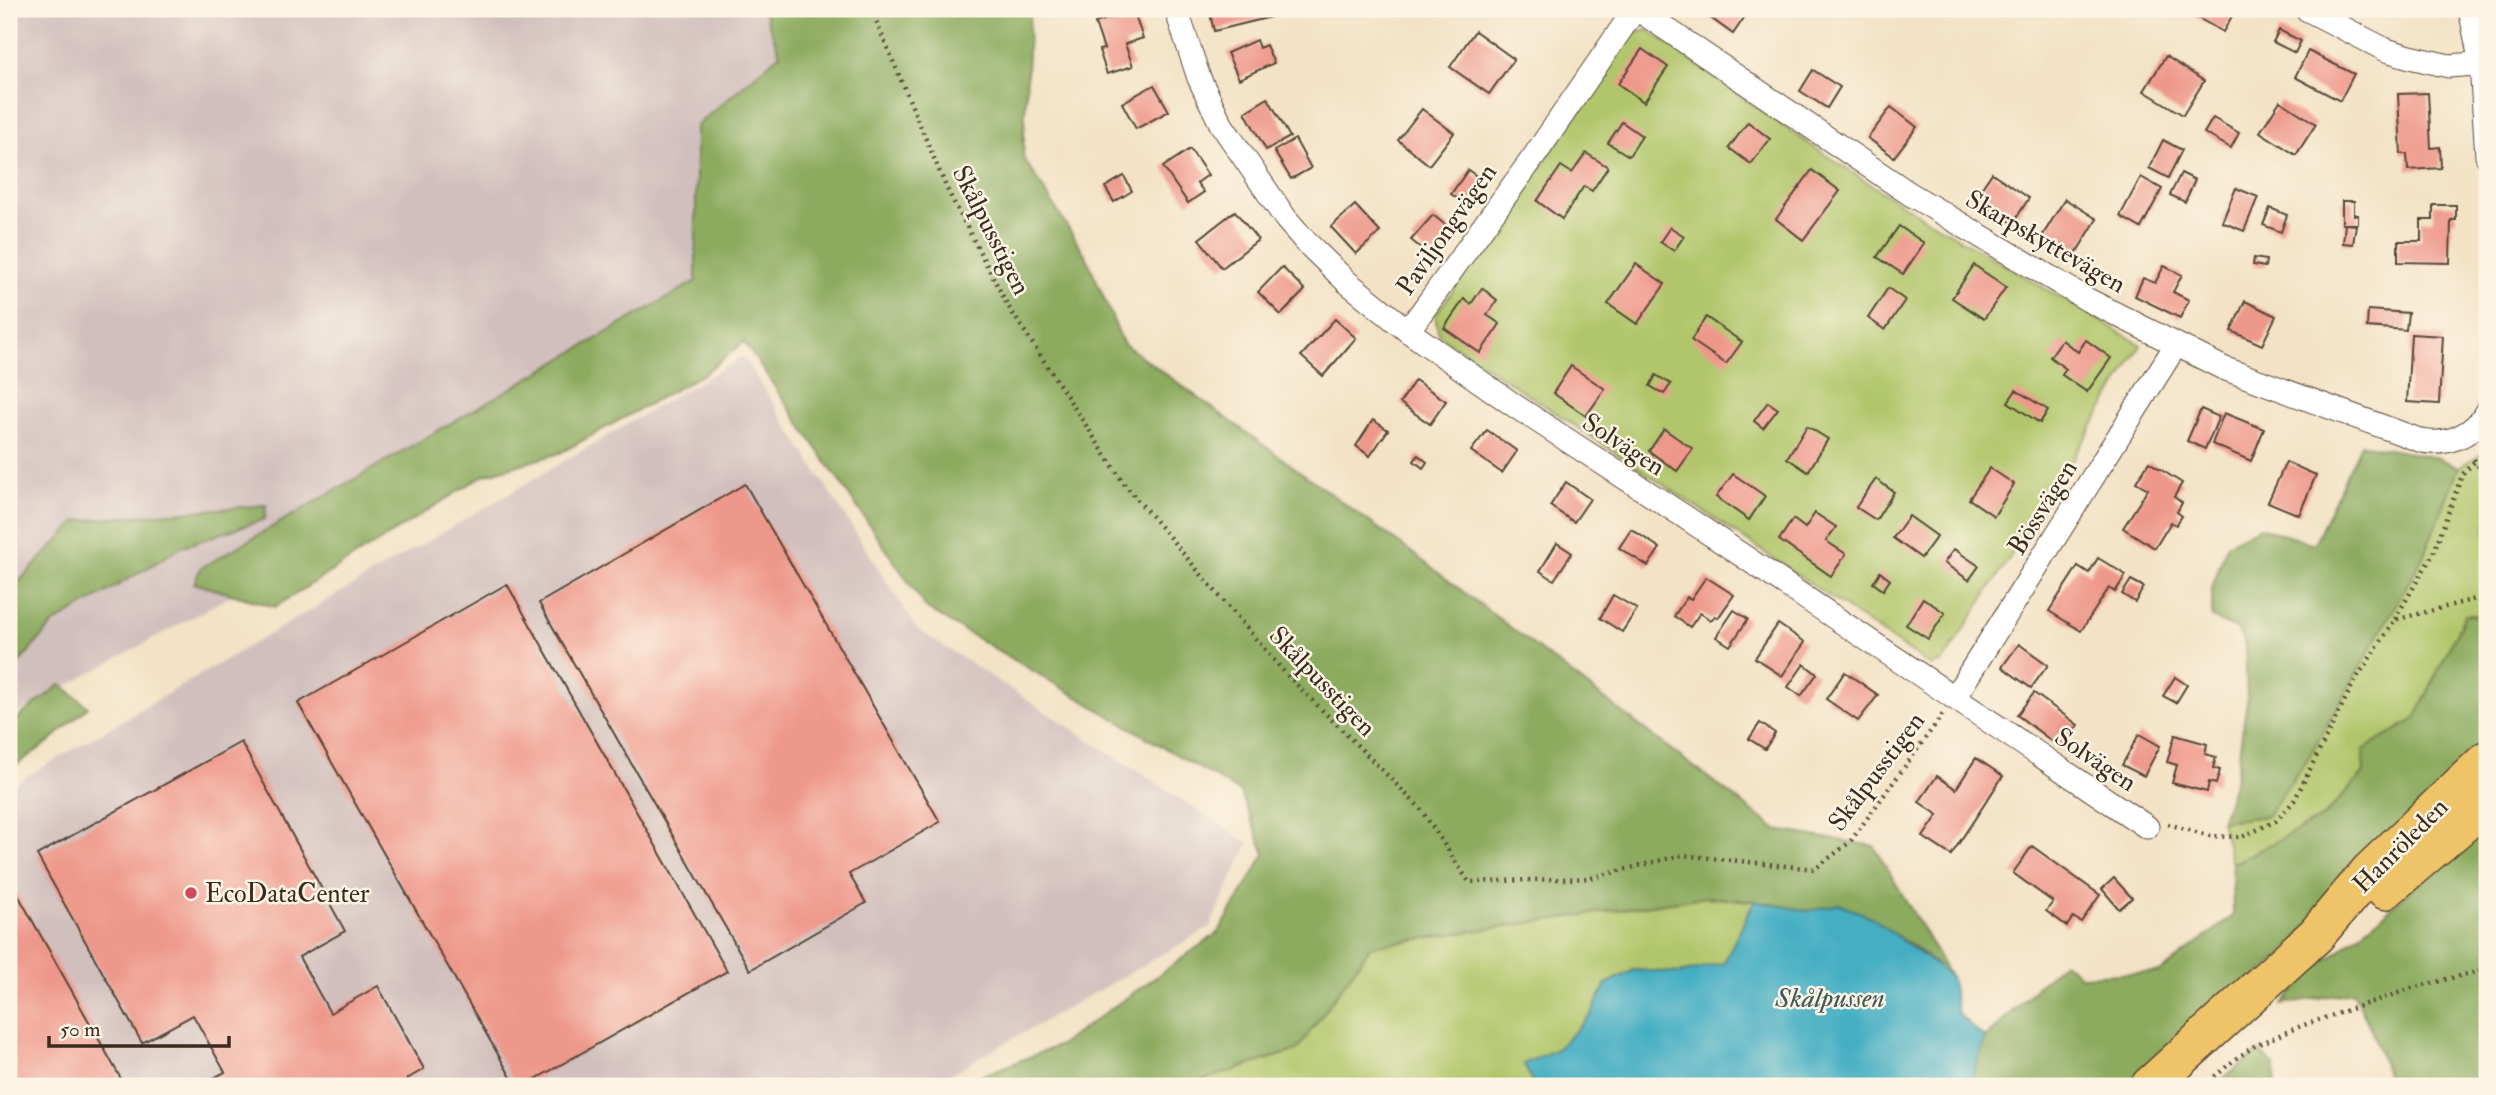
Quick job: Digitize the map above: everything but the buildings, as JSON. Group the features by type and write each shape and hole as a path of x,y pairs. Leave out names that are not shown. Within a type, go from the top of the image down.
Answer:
{"highway":[{"name":"Hanröleden","path":"2150,1086 2316,935 2370,871 2487,760"},
{"name":"Hanröleden","path":"2316,935 2384,891 2487,803"}],"street":[{"name":"Solvägen","path":"1176,9 1206,96 1220,124 1306,242 1347,282 1409,331 1518,408 2147,827"},
{"name":"Paviljongvägen","path":"1634,9 1535,155 1409,331 1494,208 1634,9"},
{"name":"Skarpskyttevägen","path":"1637,9 1910,194 2088,300 2237,374 2422,441 2445,443 2462,435"},
{"path":"2306,9 2386,50 2449,66 2484,63"},
{"path":"2470,9 2484,63 2487,156"},
{"name":"Bössvägen","path":"1954,698 2176,345"},
{"path":"2462,435 2484,417 2487,410"}],"path":[{"name":"Skålpusstigen","path":"871,9 947,189 1008,306 1125,485 1284,672 1420,808 1469,882 1591,878 1682,855 1815,869 1850,842 1954,698"},
{"path":"2462,435 2487,482"},
{"path":"2147,827 2159,822 2210,836 2242,838 2276,821 2294,801 2354,682 2395,620 2432,554 2462,475 2475,461"},
{"path":"2395,620 2487,596"},
{"path":"2204,1086 2234,1060 2268,1040 2412,988 2487,969"}],"shaded area":[{"path":"9,9 799,9 891,232 9,718"},
{"path":"743,356 917,629 1249,843 1209,928 929,1086 9,1086 9,787"}],"green space":[{"path":"763,9 1030,9 1023,157 1086,256 1123,343 1411,552 1777,830 1874,846 1950,976 1908,942 1839,904 1808,911 1754,901 1705,897 1371,946 1297,1050 1184,1086 955,1086 1060,1045 1219,932 1265,854 1240,792 927,609 744,342 705,373 560,453 484,475 275,607 194,583 201,568 696,281 696,126 780,54"},
{"path":"1648,30 1862,179 2141,345 2075,455 1943,662 1931,666 1439,335 1435,315 1499,228 1632,33"},
{"path":"2361,444 2438,458 2459,467 2422,559 2308,758 2267,816 2221,821 2235,781 2247,700 2245,644 2238,630 2212,618 2212,588 2227,544 2259,527 2314,544"},
{"path":"2487,450 2487,616 2465,615 2415,719 2363,750 2364,773 2323,817 2232,864 2221,821 2267,816 2308,758 2422,559 2459,467"},
{"path":"266,505 265,519 184,546 53,624 9,674 9,592 77,521"},
{"path":"2465,615 2487,616 2487,770 2136,1086 1969,1086 1985,1038 2063,962 2082,976 2160,972 2233,916 2232,864 2323,817 2364,773 2363,750 2415,719"},
{"path":"61,684 88,707 50,741 9,770 9,725"},
{"path":"2481,833 2487,840 2487,1086 2389,1086 2383,1061 2353,992 2283,1004 2306,977 2383,915 2473,834"},
{"path":"1705,897 1754,901 1724,963 1680,973 1634,970 1606,984 1591,1015 1557,1049 1525,1064 1534,1086 1184,1086 1297,1050 1371,946"},
{"path":"2259,1051 2274,1066 2276,1086 2214,1086"}],"water":[{"name":"Skålpussen","path":"1754,901 1808,911 1839,904 1871,917 1950,976 1958,1014 1985,1038 1969,1086 1534,1086 1524,1064 1557,1049 1591,1015 1606,984 1634,970 1680,973 1724,963"}],"place":[{"name":"EcoDataCenter","path":"191,893"}]}
